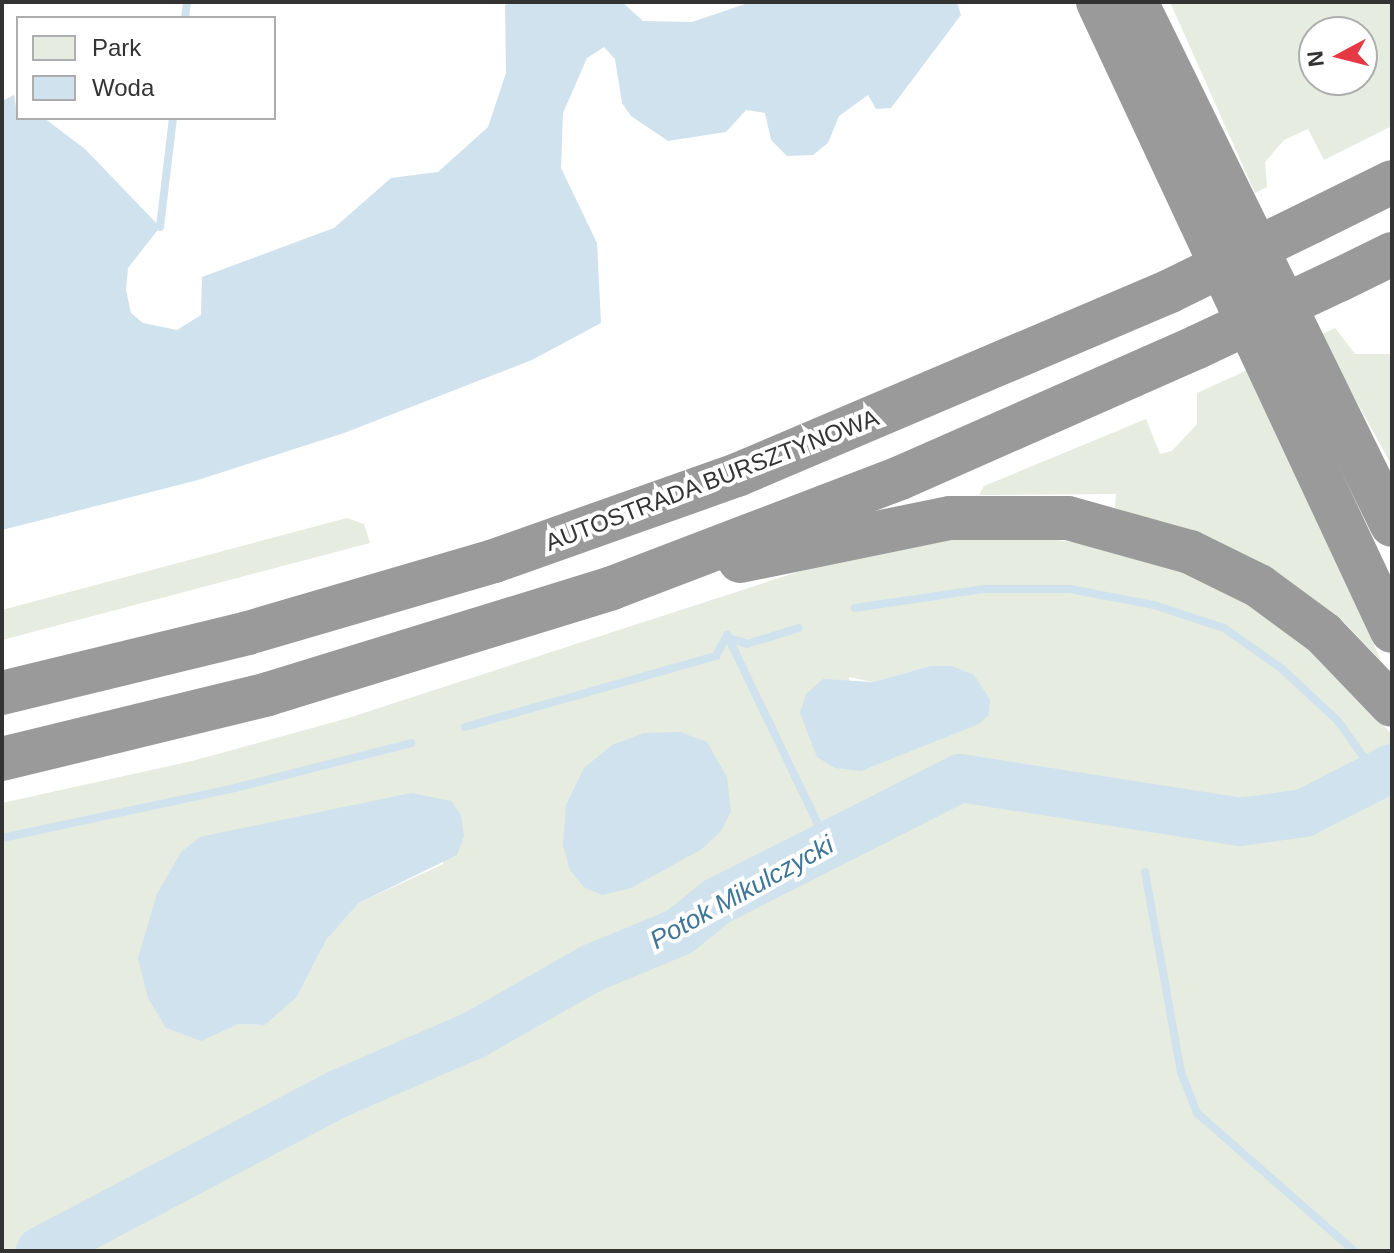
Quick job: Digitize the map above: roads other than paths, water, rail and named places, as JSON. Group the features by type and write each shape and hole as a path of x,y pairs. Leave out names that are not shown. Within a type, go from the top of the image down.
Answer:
{"highway":[{"path":"1098,2 1392,631"},
{"path":"1136,2 1392,525"},
{"name":"AUTOSTRADA BURSZTYNOWA","path":"2,693 248,633 494,561 751,469 1170,291 1392,182"},
{"path":"2,759 268,694 612,588 900,478 1197,347 1392,254"},
{"path":"612,588 950,518 1068,518 1190,552 1259,586 1324,634 1392,705"}],"water":[{"path":"510,2 622,2 643,21 692,22 751,2 957,2 961,15 891,108 876,109 868,95 839,116 828,143 813,155 787,156 771,140 765,113 746,110 726,132 668,141 631,116 622,103 615,59 604,47 587,58 563,113 561,168 597,243 601,323 532,360 344,433 198,480 2,530 2,101 14,95 16,120 47,120 85,149 160,227 128,268 126,290 131,313 143,323 177,330 201,315 202,277 334,228 391,178 438,172 488,127 506,73 505,5"},
{"path":"930,666 952,666 974,675 990,699 989,715 979,724 861,771 835,768 817,757 800,713 806,694 823,679 873,682"},
{"path":"680,732 707,742 727,777 731,812 721,831 702,849 631,888 602,895 584,887 570,870 563,845 566,805 584,768 612,745 644,733"},
{"path":"411,793 451,801 461,815 464,836 457,855 359,903 327,939 296,998 265,1025 238,1024 201,1041 166,1028 148,998 138,958 157,894 181,852 200,837"}],"waterway":[{"path":"185,16 187,2"},
{"path":"160,227 173,120"},
{"path":"855,608 983,589 1070,589 1154,605 1224,628 1281,668 1338,721 1377,776"},
{"path":"729,638 747,644 799,628"},
{"path":"727,635 828,845"},
{"path":"465,727 716,656 727,635"},
{"path":"2,838 235,788 411,743"},
{"name":"Potok Mikulczycki","path":"40,1251 340,1093 474,1035 592,968 679,932 716,902 960,778 1240,822 1304,813 1392,768"},
{"path":"1145,872 1181,1072 1197,1113 1354,1251"}]}
